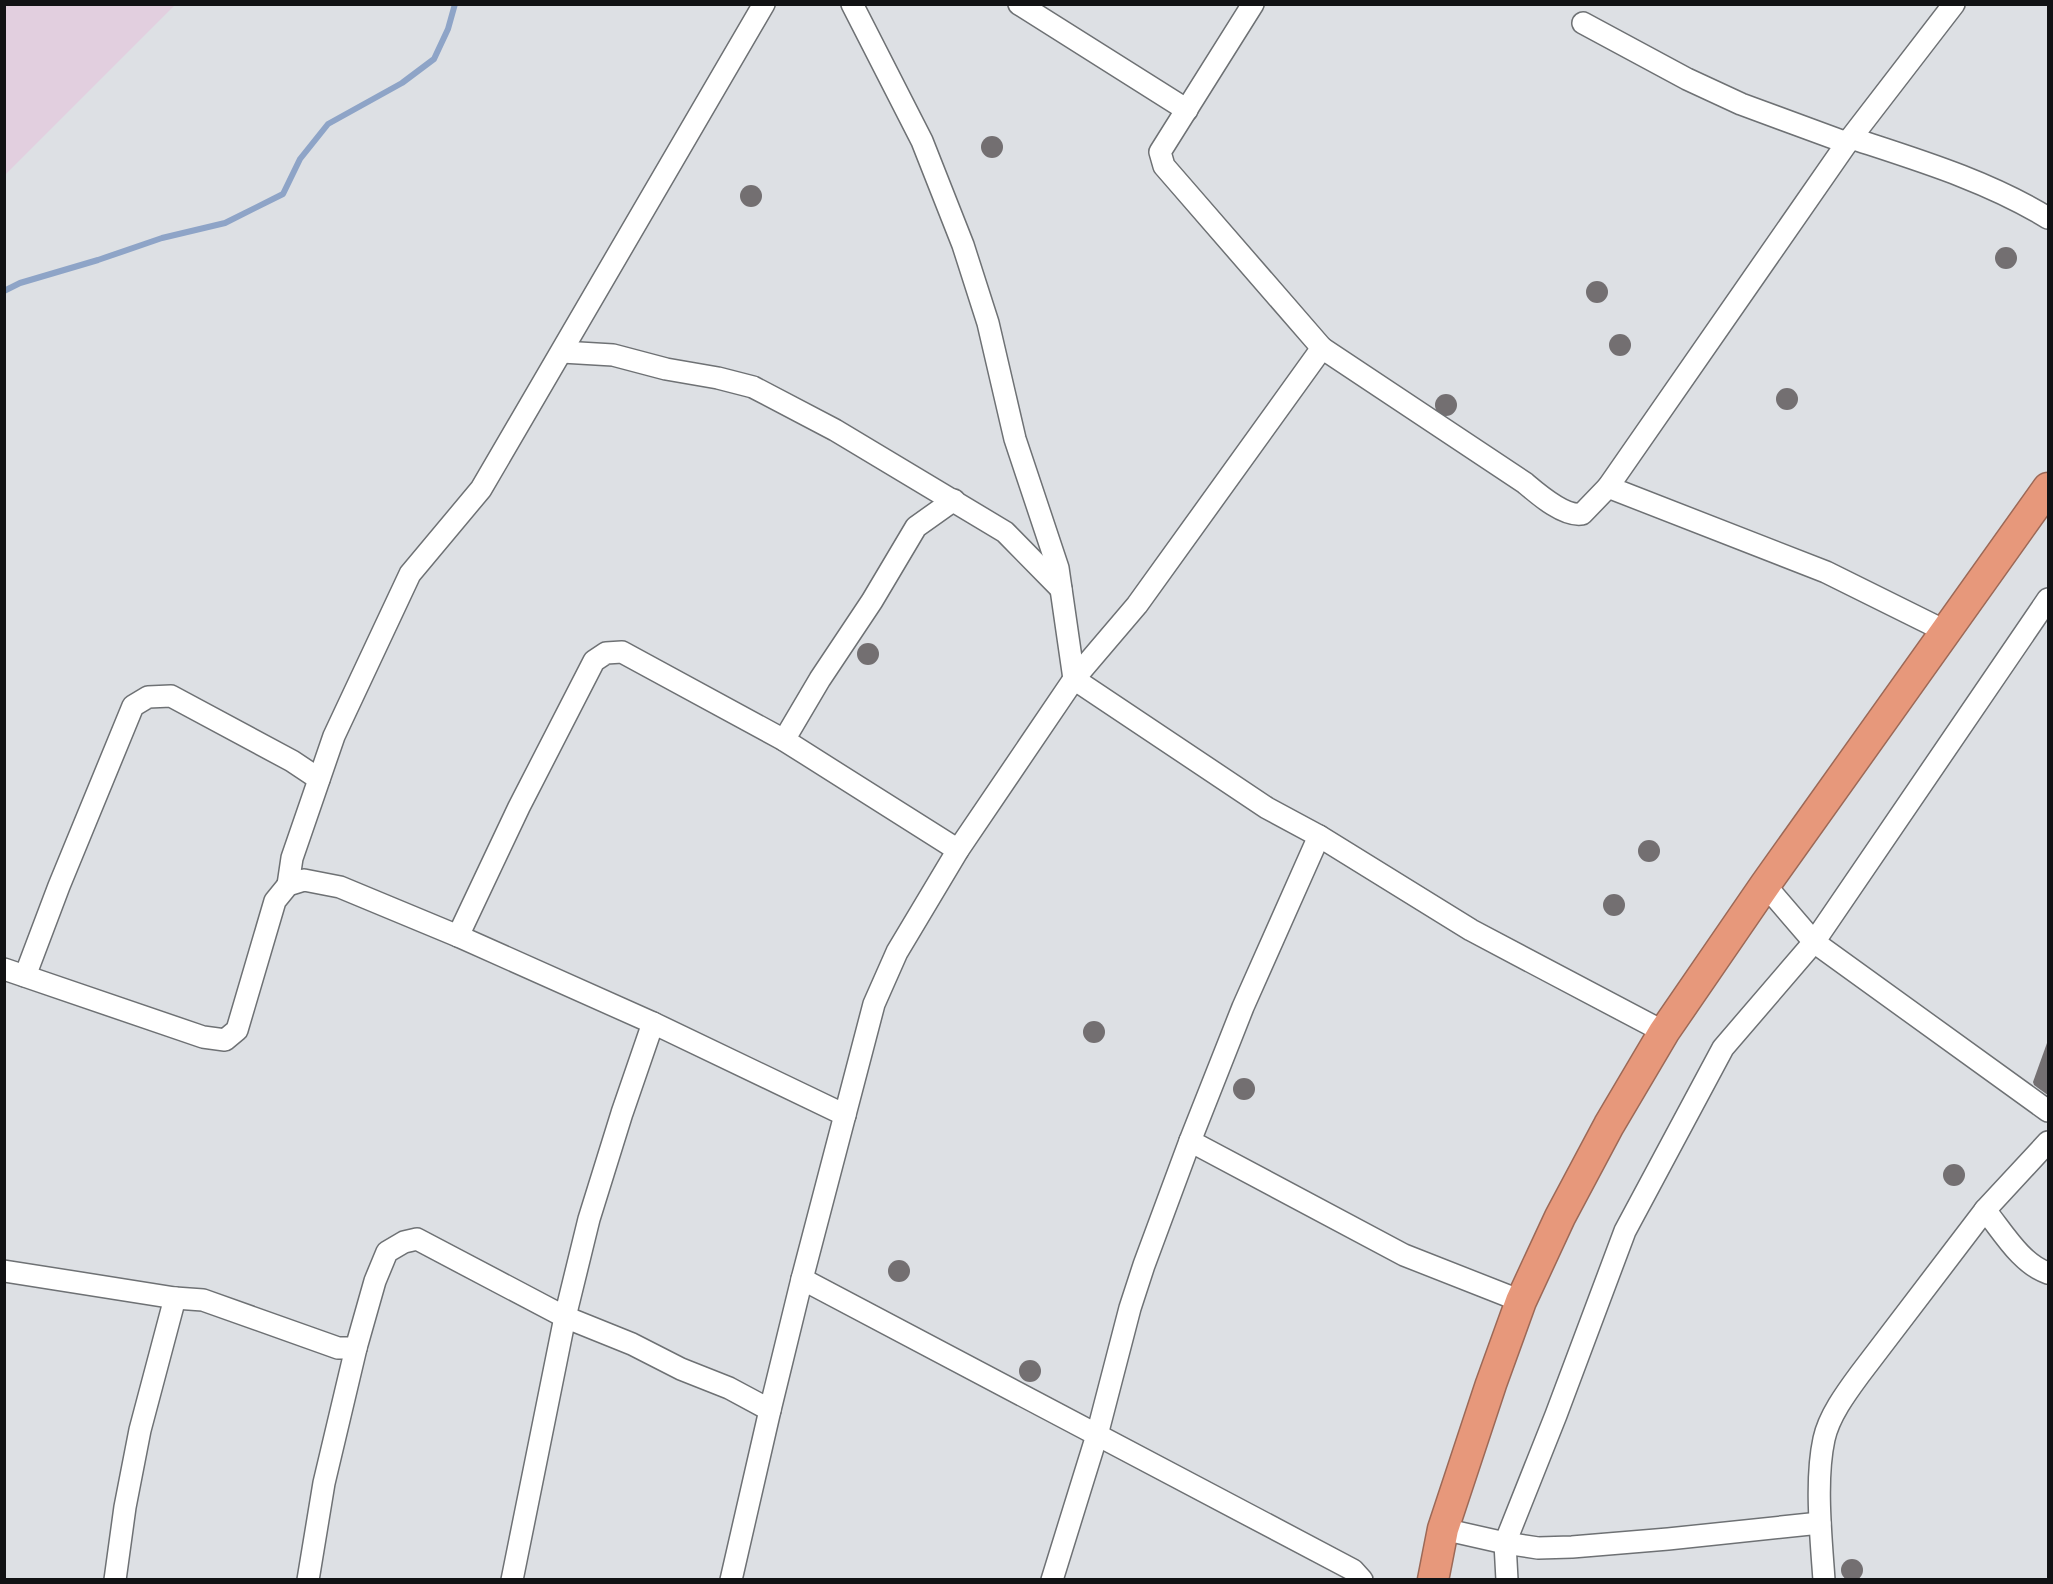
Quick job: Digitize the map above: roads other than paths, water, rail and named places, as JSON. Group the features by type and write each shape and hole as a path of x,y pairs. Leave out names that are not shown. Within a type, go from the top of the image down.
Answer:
{"highway":[{"path":"1433,1580 1443,1529 1521,1301 1576,1186 1609,1125 1664,1032 1765,885 2049,488"}],"street":[{"path":"4,969 203,1037 225,1040 237,1030 275,901 288,885 292,858 334,736 410,574 481,489 764,4"},
{"path":"852,4 922,141 963,245 988,323 1015,439 1058,568 1074,679 1268,808 1319,836 1471,930 1664,1032"},
{"path":"1019,4 1187,110"},
{"path":"1253,4 1160,152 1164,166 1322,348 1571,514 1582,514 1608,487 1849,140 1954,4"},
{"path":"1584,23 1698,84 1741,104 1935,166 2028,205 2049,218"},
{"path":"731,1580 802,1279 874,1004 897,952 958,850 1074,679 1137,604 1322,348"},
{"path":"562,352 613,355 666,369 753,387 835,430 1005,532 1061,589"},
{"path":"1608,487 1826,572 1947,632"},
{"path":"784,740 916,527 954,500"},
{"path":"1507,1580 1505,1543 1625,1231 1723,1048 1814,942 2049,599"},
{"path":"458,936 519,807 594,661 606,653 622,652 784,740 958,850"},
{"path":"25,976 59,886 133,706 148,697 171,696 292,761 319,779"},
{"path":"1052,1580 1097,1435 1130,1308 1190,1141 1243,1007 1319,836"},
{"path":"288,885 304,880 340,887 458,936 653,1023 846,1115"},
{"path":"1765,885 1814,942 2049,1111"},
{"path":"512,1580 565,1317 589,1219 653,1023"},
{"path":"1190,1141 1404,1255 1521,1301"},
{"path":"1824,1580 1820,1523 1824,1438 1846,1394 1985,1210 2049,1142"},
{"path":"1985,1210 2023,1256 2039,1270 2049,1273"},
{"path":"308,1580 324,1483 356,1348 375,1281 387,1252 404,1242 417,1239 565,1317 632,1344 681,1369 729,1388 770,1410"},
{"path":"4,1271 175,1298 203,1300 338,1348 356,1348"},
{"path":"802,1279 1097,1435 1356,1576"},
{"path":"115,1580 125,1508 140,1430 175,1298"},
{"path":"1443,1529 1538,1548 1668,1539 1820,1523"}],"waterway":[{"path":"4,291 20,283 162,238 225,223 283,194 300,159 328,124 402,83 434,59 448,29 455,4"}]}
